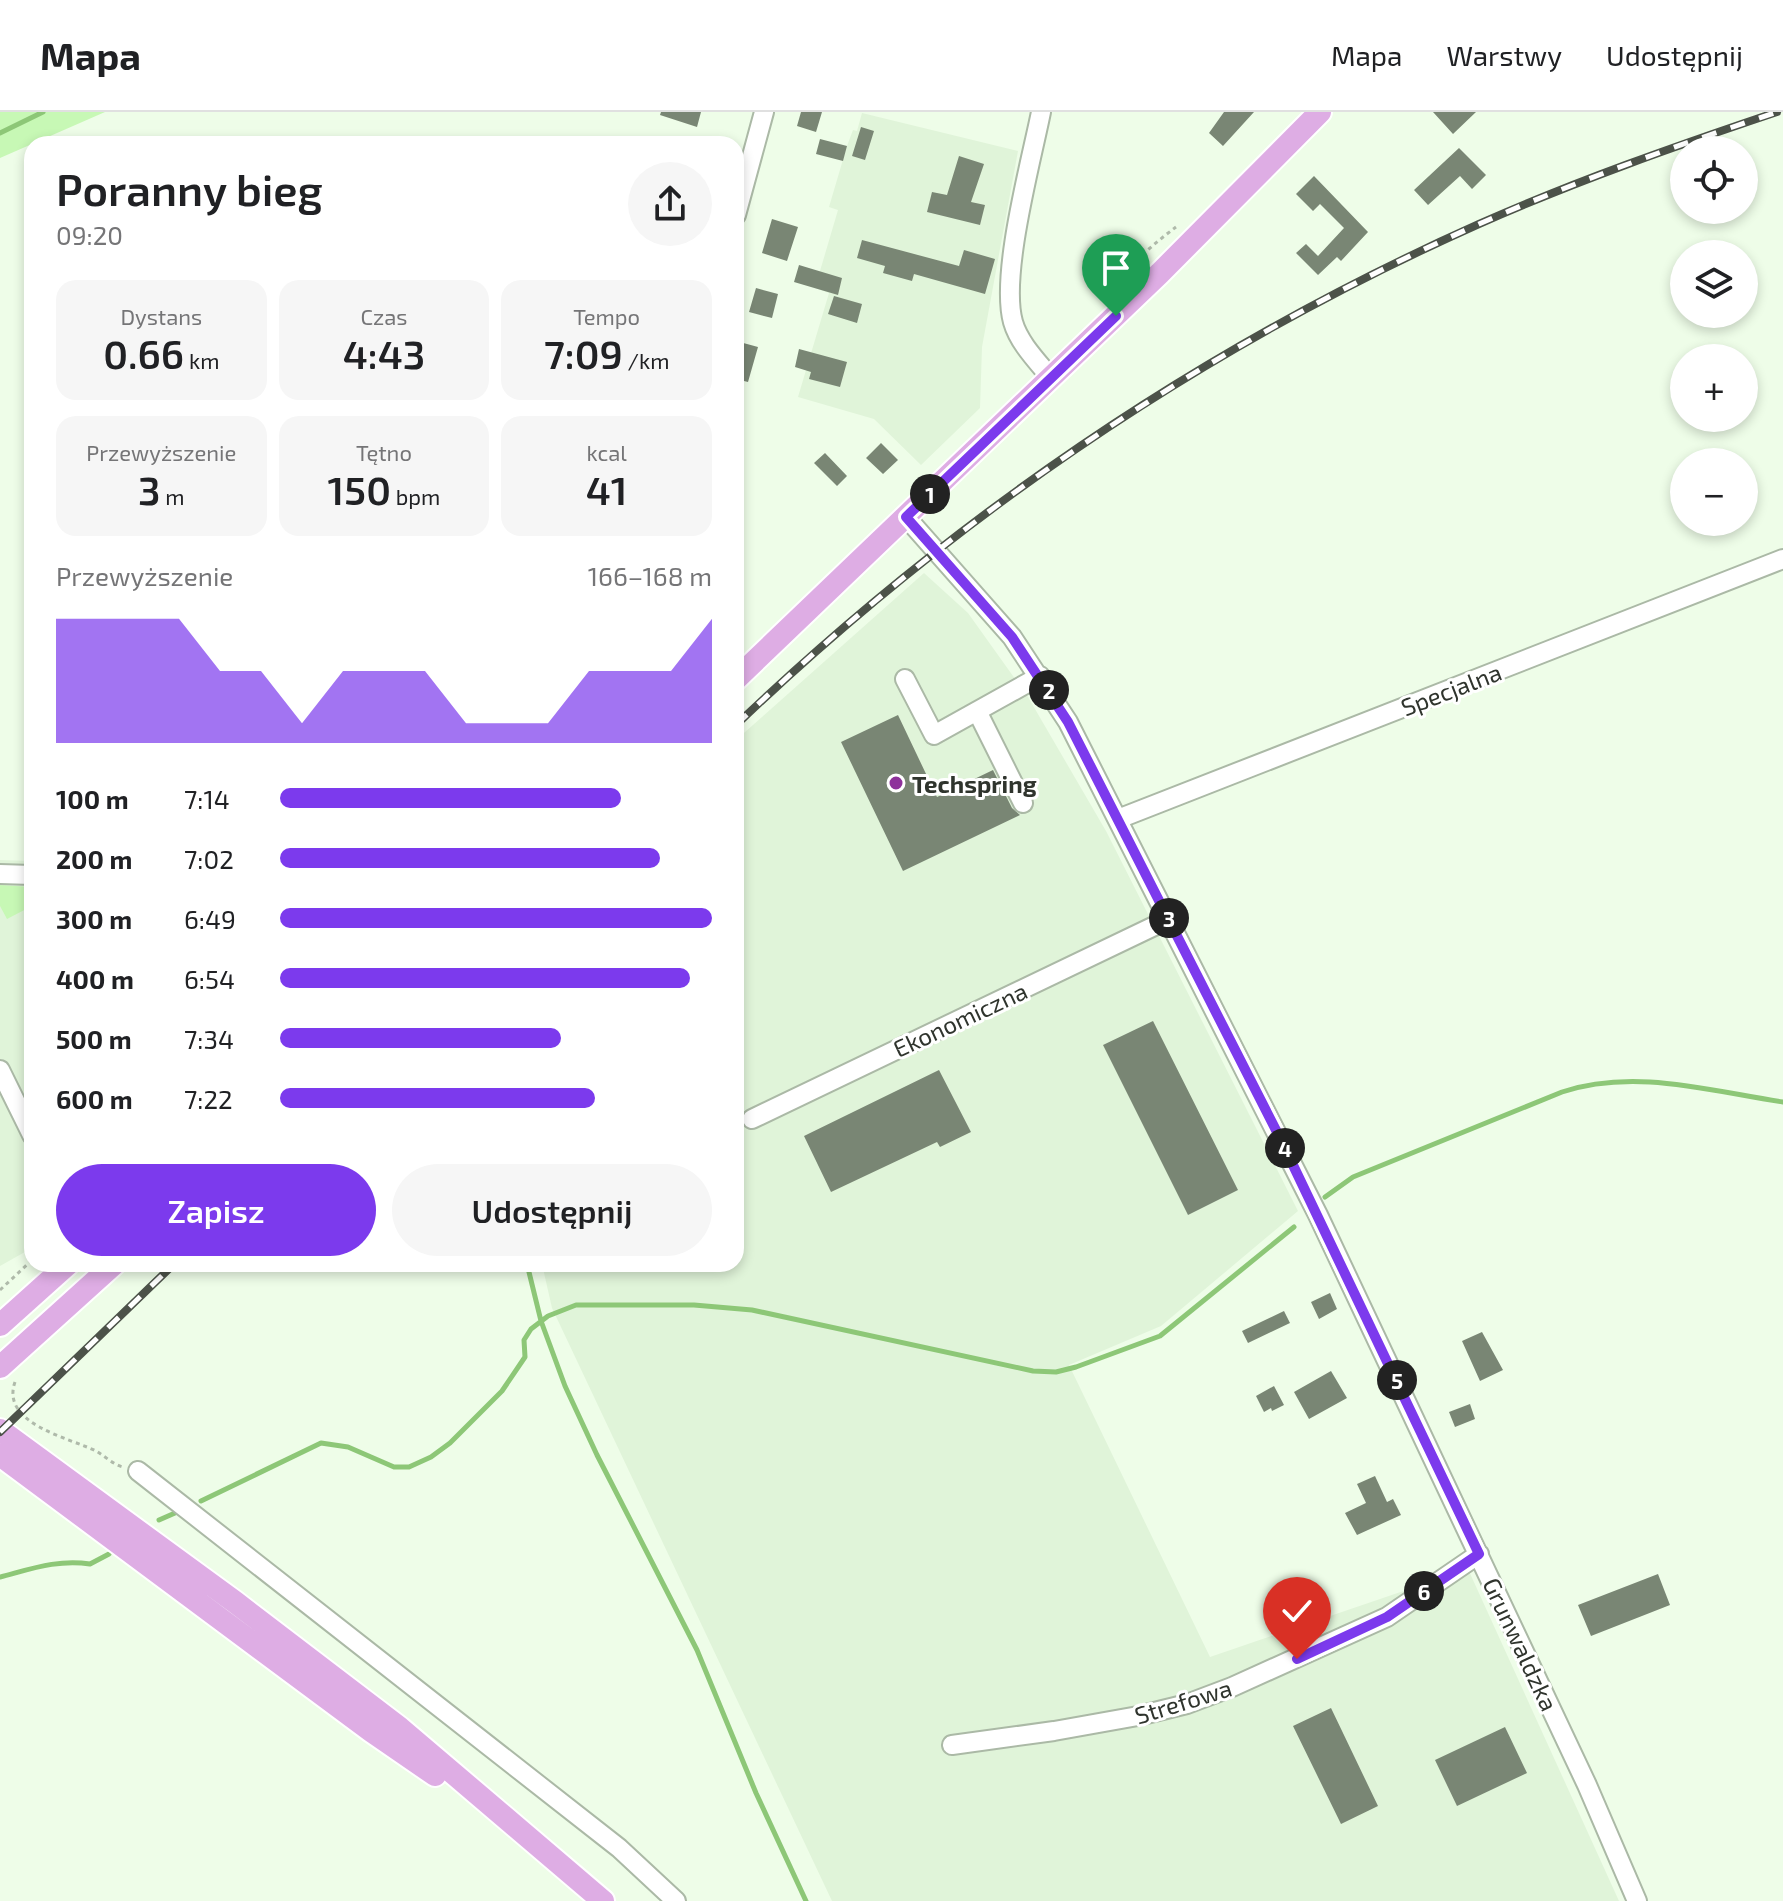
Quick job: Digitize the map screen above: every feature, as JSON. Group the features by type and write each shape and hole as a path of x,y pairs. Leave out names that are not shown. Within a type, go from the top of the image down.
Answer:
{"main road":[{"path":"744,669 1051,378 1239,196 1320,112"},
{"path":"0,1325 59,1272"},
{"path":"9,1371 106,1272"},
{"path":"0,1430 235,1602 400,1728 603,1901"},
{"path":"0,1455 371,1731 525,1836"}],"street":[{"path":"744,186 764,112"},
{"path":"1041,112 1014,252 1010,306 1013,322 1023,343 1051,378"},
{"name":"Grunwaldzka","path":"906,517 1012,637 1068,722 1312,1203 1587,1785 1637,1901"},
{"name":"Specjalna","path":"1118,819 1783,559"},
{"path":"905,679 934,735 1040,676"},
{"path":"977,711 1023,803"},
{"path":"0,874 24,875"},
{"name":"Ekonomiczna","path":"752,1119 1169,919"},
{"path":"0,1070 24,1119"},
{"path":"138,1471 619,1848 676,1901"},
{"name":"Strefowa","path":"952,1745 1138,1716 1217,1693 1387,1617 1479,1554"}],"path":[{"path":"0,1290 24,1268"},
{"path":"9,1371 13,1404 28,1421 96,1451 117,1465 138,1471"}],"shaded area":[{"path":"862,113 1018,151 982,347 980,408 921,465 874,419 798,397 829,293 815,288 838,210 829,207 847,146 853,130 857,131"},
{"path":"924,573 968,613 1028,697 1106,831 1298,1211 1161,1326 1069,1365 1210,1657 1468,1569 1619,1901 832,1901 552,1308 544,1272 744,1272 744,733"},
{"path":"0,860 24,861 24,1252 0,1266"}],"green space":[{"path":"0,112 105,112 50,136 24,136 24,147 0,158"},
{"path":"0,885 24,886 24,910 7,919 0,906"}],"building":[{"path":"661,112 701,112 697,127 660,115"},
{"path":"801,112 822,112 816,132 797,126"},
{"path":"1224,112 1254,112 1223,146 1209,133"},
{"path":"1433,112 1476,112 1453,134"},
{"path":"861,127 874,131 865,160 852,156"},
{"path":"820,139 847,146 843,161 816,154"},
{"path":"1459,148 1486,175 1472,189 1460,176 1428,205 1414,190"},
{"path":"959,156 984,164 971,202 985,205 980,225 927,212 932,192 947,195"},
{"path":"1314,176 1368,232 1341,261 1337,257 1318,275 1296,253 1306,244 1318,256 1344,228 1320,204 1313,211 1296,194"},
{"path":"772,219 798,227 787,261 762,253"},
{"path":"862,240 959,266 964,250 995,259 985,294 914,274 912,281 883,273 885,266 857,258"},
{"path":"799,265 842,278 838,295 794,282"},
{"path":"756,288 778,294 772,318 749,312"},
{"path":"834,296 862,304 857,323 828,314"},
{"path":"744,343 758,347 748,382 744,381"},
{"path":"799,349 847,362 840,387 809,379 811,372 795,367"},
{"path":"881,443 898,460 883,474 866,458"},
{"path":"825,453 847,476 837,486 814,463"},
{"name":"Techspring","path":"898,715 937,797 993,770 1012,808 1020,815 903,871 841,742"},
{"path":"1153,1021 1238,1190 1188,1215 1103,1045"},
{"path":"939,1070 971,1132 940,1147 937,1142 831,1192 804,1136"},
{"path":"1330,1293 1337,1309 1319,1319 1311,1302"},
{"path":"1284,1311 1290,1323 1248,1343 1242,1331"},
{"path":"1482,1332 1503,1370 1480,1381 1462,1341"},
{"path":"1331,1371 1347,1398 1309,1419 1294,1392"},
{"path":"1274,1386 1284,1405 1264,1412 1256,1396"},
{"path":"1470,1404 1475,1419 1455,1427 1449,1412"},
{"path":"1375,1476 1387,1502 1393,1499 1401,1515 1357,1535 1345,1513 1366,1503 1357,1484"},
{"path":"1658,1574 1670,1605 1591,1636 1578,1605"},
{"path":"1331,1708 1378,1806 1341,1824 1293,1726"},
{"path":"1505,1727 1527,1773 1457,1806 1435,1760"}],"waterway":[{"path":"0,133 43,112"},
{"path":"1325,1197 1353,1177 1562,1092 1589,1085 1617,1082 1672,1084 1783,1102"},
{"path":"201,1501 321,1443 348,1447 394,1467 409,1467 431,1457 450,1443 502,1391 525,1357 524,1340 531,1329 548,1316 576,1305 694,1305 752,1310 1033,1371 1056,1372 1160,1336 1294,1227"},
{"path":"529,1272 541,1321 565,1386 697,1650 756,1793 806,1901"},
{"path":"159,1520 175,1513"},
{"path":"0,1577 56,1564 90,1564 109,1554"}],"railway":[{"path":"744,718 905,576 994,508 1180,382 1277,325 1377,272 1479,224 1626,165 1777,112"},
{"path":"0,1432 166,1272"}],"place":[{"name":"Techspring","path":"896,783"}],"route":[{"path":"1116,316 906,517 1012,637 1068,722 1281,1140 1479,1554 1387,1617 1297,1659"}]}
